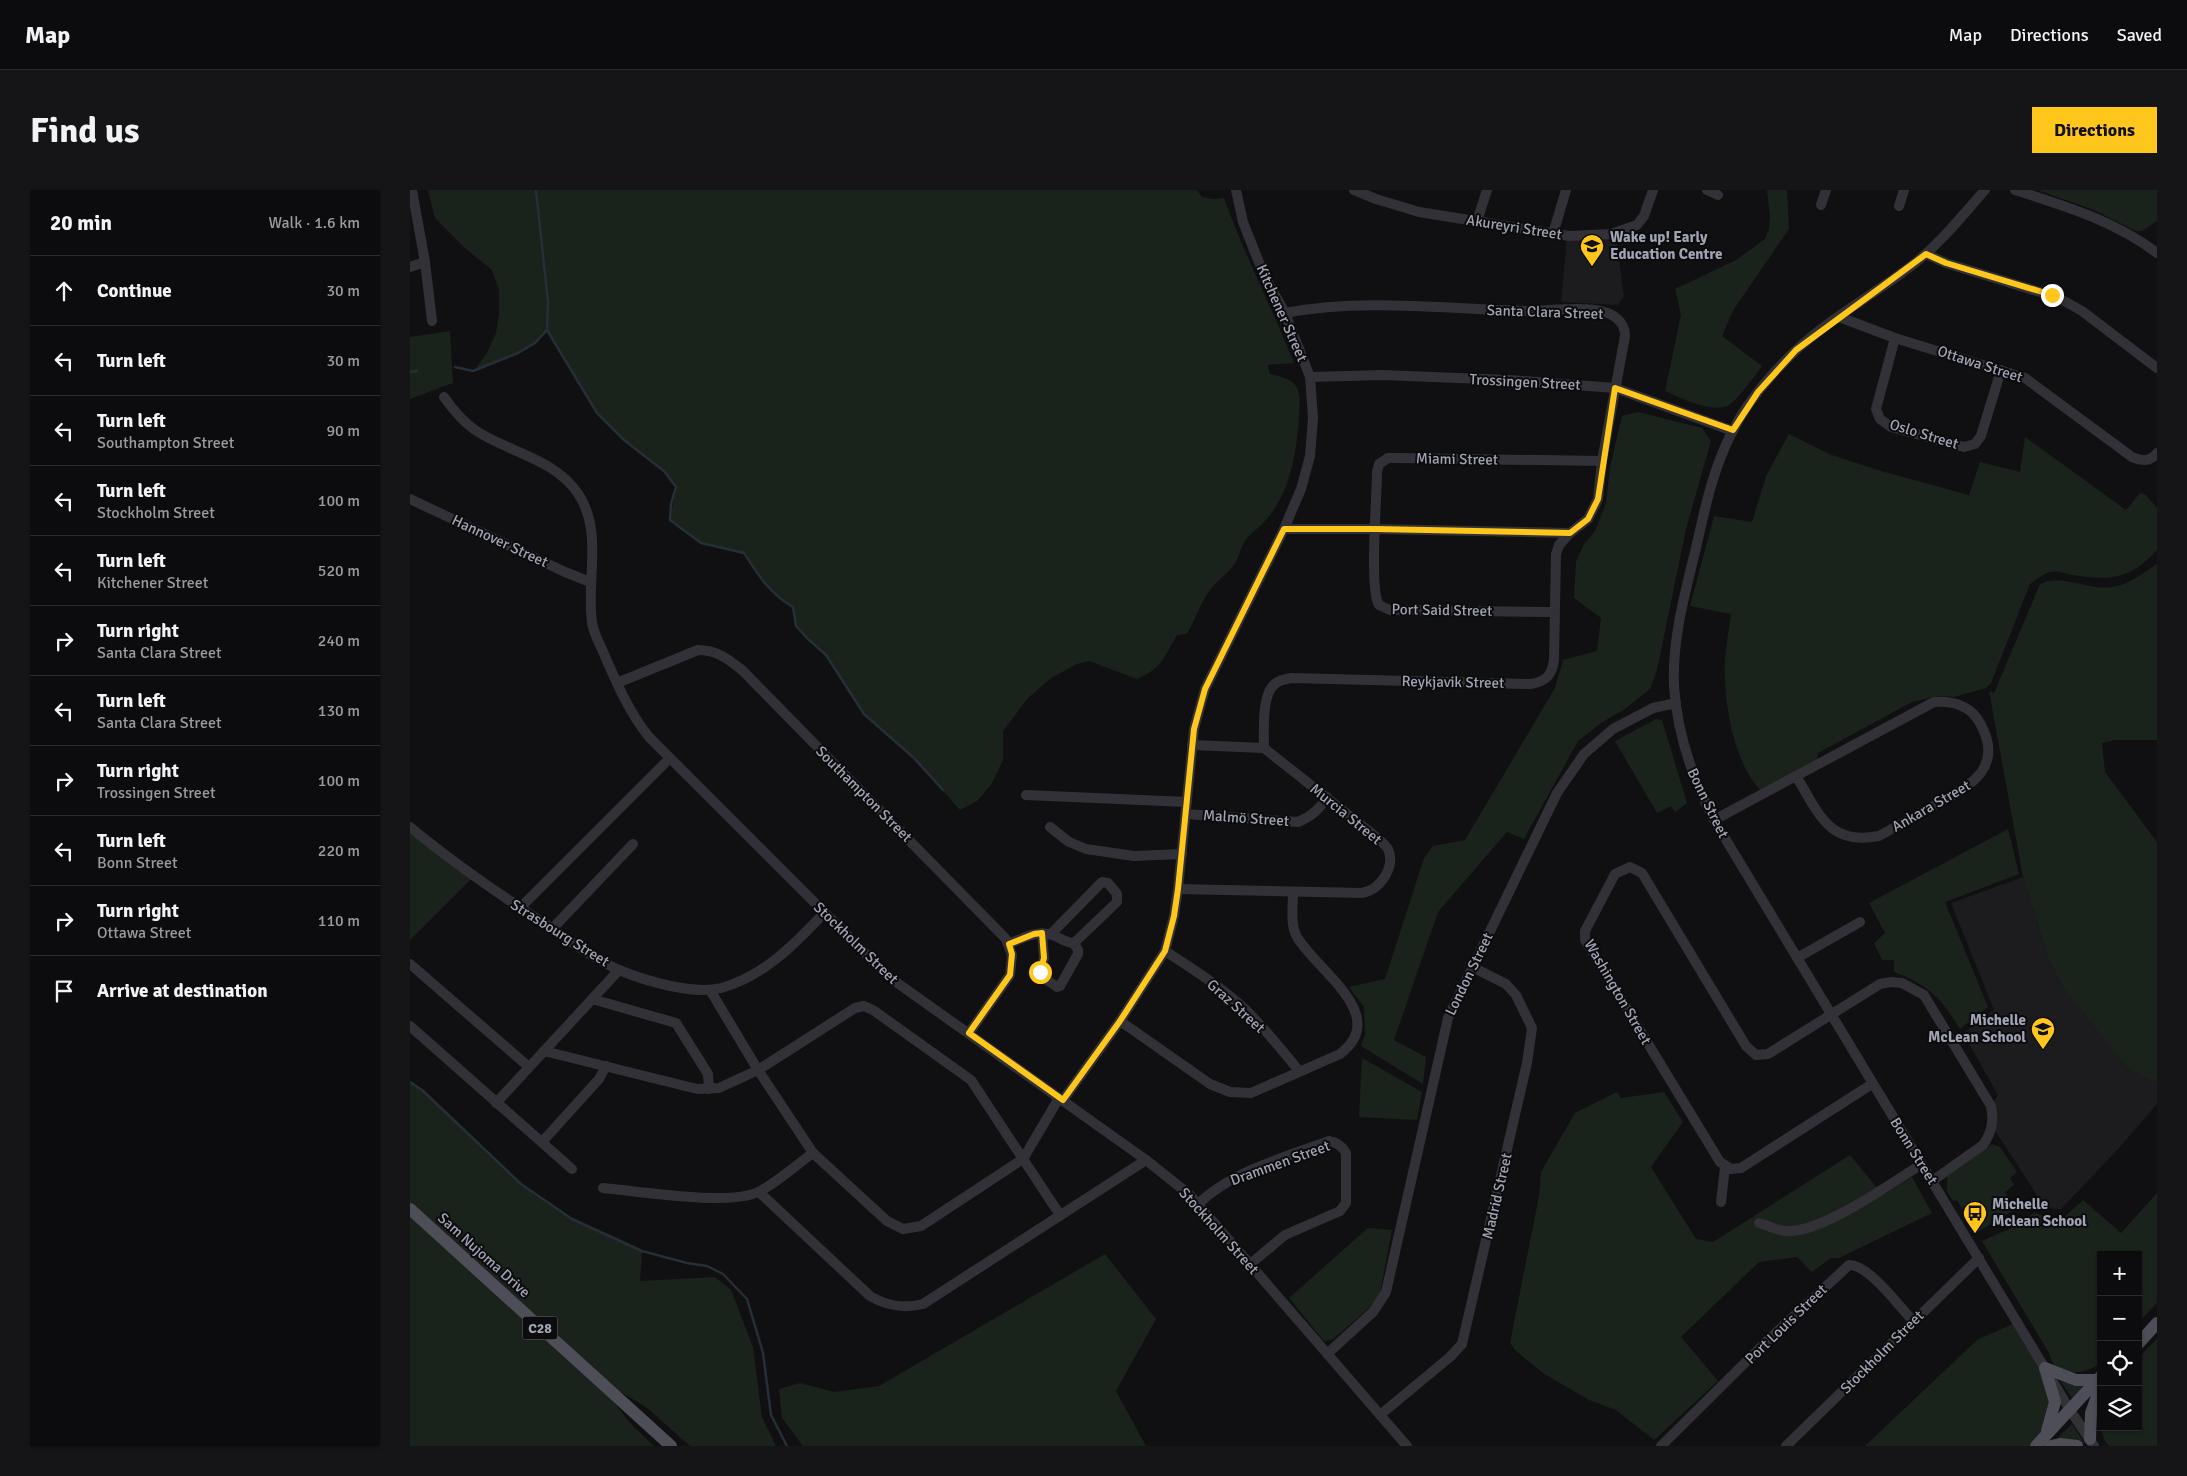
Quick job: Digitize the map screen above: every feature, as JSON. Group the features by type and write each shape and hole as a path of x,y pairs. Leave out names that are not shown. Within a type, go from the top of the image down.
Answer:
{"main road":[{"name":"Sam Nujoma Drive","path":"410,1209 671,1446"},
{"path":"2142,1331 2157,1314"},
{"path":"2141,1341 2157,1323"},
{"path":"2045,1368 2076,1380 2097,1383"},
{"path":"2044,1444 2055,1402 2045,1368"},
{"path":"2044,1444 2097,1386"},
{"path":"2092,1443 2091,1414 2099,1386"},
{"path":"2044,1444 2077,1446"}],"street":[{"path":"412,190 425,262 432,322"},
{"name":"Kitchener Street","path":"1023,1158 1061,1099 1120,1021 1165,951 1174,916 1178,889 1194,729 1205,689 1284,529 1301,489 1310,456 1313,418 1310,378 1285,313 1254,250 1243,222 1236,190"},
{"name":"Akureyri Street","path":"1354,190 1376,200 1420,212 1569,236 1611,234 1637,225 1644,216 1653,190"},
{"path":"1477,221 1487,190"},
{"path":"1553,234 1566,190"},
{"path":"1706,190 1718,194"},
{"path":"1821,205 1826,190"},
{"path":"1899,206 1904,190"},
{"name":"Bonn Street","path":"1984,190 1926,254 1796,350 1774,372 1748,405 1733,430 1720,458 1709,494 1678,624 1674,670 1676,703 1687,759 1714,820 2072,1414 2092,1443"},
{"path":"2015,190 2098,219 2142,242 2157,253"},
{"path":"1926,254 1946,263 2059,298 2082,311 2157,368"},
{"path":"410,267 425,262"},
{"name":"Santa Clara Street","path":"1285,313 1332,308 1402,306 1603,312 1616,317 1625,329 1625,336 1602,461 1598,499 1584,523 1570,533"},
{"name":"Ottawa Street","path":"1839,317 1895,338 2025,378 2132,457 2147,460 2157,453"},
{"name":"Oslo Street","path":"1895,338 1876,409 1880,419 1891,427 1964,447 1975,444 1981,436 2002,370"},
{"name":"Trossingen Street","path":"1310,378 1382,375 1509,380 1615,388 1733,430"},
{"name":"Stockholm Street","path":"444,397 456,414 473,429 486,437 548,465 568,480 580,497 590,524 592,625 631,713 649,737 888,977 969,1033 1180,1186 1198,1204 1407,1446"},
{"name":"Miami Street","path":"1376,529 1377,472 1379,464 1388,458 1602,461"},
{"name":"Hannover Street","path":"410,498 565,572 590,582"},
{"path":"1284,529 1570,533"},
{"name":"Port Said Street","path":"1376,529 1374,584 1377,602 1382,607 1390,610 1554,612"},
{"name":"Reykjavik Street","path":"1264,748 1267,694 1275,684 1291,678 1530,684 1542,682 1549,676 1553,666 1556,554 1559,545 1570,533"},
{"name":"Southampton Street","path":"617,683 692,651 708,650 727,658 742,670 985,916 1009,944"},
{"name":"Ankara Street","path":"1714,820 1796,776 1934,702 1958,704 1971,711 1984,731 1988,745 1987,758 1983,769 1970,785 1879,836 1869,838 1850,838 1828,826 1796,776"},
{"name":"London Street","path":"1328,1354 1380,1304 1389,1284 1446,1025 1472,967 1557,793 1574,766 1593,746 1625,722 1653,708 1676,703"},
{"path":"1192,745 1264,748"},
{"name":"Murcia Street","path":"1178,889 1366,892 1375,888 1383,880 1388,870 1390,854 1386,846 1264,748"},
{"path":"520,908 665,763"},
{"path":"1026,794 1187,802"},
{"name":"Malmö Street","path":"1186,814 1298,822 1311,815 1321,806 1326,797"},
{"name":"Strasbourg Street","path":"410,827 520,908 585,951 619,970 684,988 710,990 736,982 765,967 788,950 824,913"},
{"path":"1050,827 1069,842 1086,849 1134,856 1182,854"},
{"path":"552,929 633,844"},
{"name":"Washington Street","path":"1725,1167 1720,1162 1585,940 1586,931 1615,874 1630,867 1642,872 1746,1046 1756,1055 1768,1054 1831,1013"},
{"path":"969,1033 1010,975 1012,954 1009,944 1034,934 1046,934 1074,943 1078,954 1060,986 1056,987 1040,975 1046,934 1102,882 1106,882 1117,894 1117,902 1074,943"},
{"path":"1120,1021 1210,1084 1230,1092 1251,1093 1345,1050 1357,1028 1358,1016 1351,1001 1297,937 1293,919 1293,892"},
{"path":"1797,958 1860,922"},
{"name":"Graz Street","path":"1165,951 1237,1002 1261,1026 1299,1071"},
{"path":"410,964 529,1067"},
{"name":"Madrid Street","path":"1380,1415 1459,1349 1464,1340 1527,1063 1532,1028 1516,995 1506,984 1472,967"},
{"path":"496,1103 619,970"},
{"path":"1831,1013 1880,984 1891,982 1914,988 1924,995 1991,1106 1992,1126 1989,1137 1983,1145 1932,1181"},
{"path":"710,990 758,1070 813,1152 887,1220 904,1229 921,1226 1023,1158"},
{"path":"592,999 676,1023 708,1074 710,1089"},
{"path":"544,1051 697,1089 719,1088 758,1070 855,1008 864,1006 874,1010 971,1080 1060,1215"},
{"path":"410,1026 572,1169"},
{"path":"542,1142 599,1079 606,1066"},
{"path":"1721,1202 1725,1167 1736,1169 1746,1165 1872,1084"},
{"name":"Drammen Street","path":"1198,1204 1235,1177 1329,1142 1338,1143 1343,1147 1346,1153 1346,1203 1344,1208 1335,1214 1285,1235 1249,1265"},
{"path":"603,1188 709,1198 740,1198 759,1192 813,1152"},
{"path":"759,1192 870,1296 880,1302 902,1307 922,1304 1146,1160"},
{"path":"1759,1222 1784,1231 1794,1231 1817,1224 1862,1202 1922,1164"},
{"name":"Stockholm Street","path":"1786,1446 1979,1258"},
{"name":"Port Louis Street","path":"1661,1446 1773,1336 1850,1265 1855,1264 1868,1272 1913,1321"}],"shaded area":[{"path":"428,190 1197,190 1202,197 1224,198 1240,240 1294,363 1268,365 1270,374 1288,379 1297,388 1299,394 1298,433 1286,487 1273,511 1243,544 1234,565 1207,595 1187,634 1177,635 1158,666 1137,679 1089,661 1077,664 1051,678 1028,698 1003,731 1003,760 991,785 977,801 960,810 914,758 864,714 826,655 796,626 793,607 778,596 766,583 744,553 701,543 670,520 676,487 664,471 624,440 597,413 548,331 535,343 518,353 474,371 487,353 496,333 499,315 499,290 492,270 465,248 435,218"},
{"path":"1767,190 1787,190 1789,229 1734,309 1722,336 1762,366 1736,399 1729,405 1722,407 1714,408 1697,404 1665,391 1681,315 1675,289 1736,260 1765,239 1769,229 1770,216"},
{"path":"2037,190 2157,190 2157,221 2142,231 2136,231 2094,210"},
{"name":"Wake up! Early Education Centre","path":"1567,238 1616,238 1624,297 1618,305 1561,302"},
{"path":"450,331 453,383 410,399 410,337"},
{"path":"1638,412 1702,428 1711,441 1686,529 1657,670 1650,689 1625,709 1601,723 1578,741 1524,839 1507,832 1438,912 1394,1040 1426,1057 1423,1084 1361,1046 1365,1034 1364,1007 1349,987 1385,979 1424,858 1433,846 1465,840 1555,688 1563,660 1597,651 1601,618 1574,598 1576,562 1584,544 1595,531 1606,503 1610,467 1622,416"},
{"path":"1789,434 1829,454 1881,471 1969,495 1980,462 2020,472 2025,437 2126,510 2140,493 2145,494 2157,508 2157,550 2138,567 2119,576 2098,578 2056,571 2042,576 2030,584 1991,683 1986,688 1954,697 1939,696 1912,702 1818,753 1817,759 1761,791 1751,779 1743,764 1728,711 1725,660 1731,614 1690,606 1714,516 1752,522 1766,476"},
{"path":"2157,564 2157,740 2115,740 2102,743 2105,772 2157,842 2157,1083 2126,1066 2064,988 2048,958 2023,877 1989,691 1994,693 2040,584 2058,580 2104,588 2119,586 2131,581"},
{"path":"1656,719 1662,720 1687,803 1675,812 1671,806 1657,813 1615,741"},
{"path":"410,825 474,876 410,940"},
{"path":"2008,829 2019,874 1945,902 1988,1007 1960,1029 1947,1009 1933,994 1916,982 1894,972 1894,960 1882,960 1874,943 1885,933 1869,903"},
{"name":"Michelle McLean School","path":"2023,877 2048,958 2143,1077 2157,1083 2157,1104 2120,1147 2060,1210 2044,1206 1992,1126 1991,1106 1998,1095 1963,1033 1994,1010 1951,903"},
{"path":"1362,1058 1422,1092 1417,1120 1359,1117"},
{"path":"410,1082 422,1090 521,1184 572,1219 642,1251 640,1281 715,1277 731,1290 753,1347 762,1417 776,1446 690,1446 646,1407 595,1377 630,1423 654,1446 410,1446"},
{"path":"1617,1092 1621,1098 1664,1092 1683,1122 1651,1167 1696,1239 1713,1242 1850,1155 1883,1195 1912,1177 1932,1213 1839,1258 1831,1258 1812,1272 1797,1257 1759,1262 1681,1337 1718,1381 1654,1440 1616,1410 1589,1400 1543,1373 1515,1350 1510,1343 1539,1196 1541,1172 1575,1113"},
{"path":"1992,1144 2000,1147 2017,1172 2010,1178 2014,1185 2005,1192 2015,1209 1976,1233 1957,1200 1953,1201 1947,1191 1947,1176"},
{"path":"2157,1193 2157,1303 2142,1319 2142,1251 2097,1251 2097,1365 2088,1370 2077,1372 2059,1368 2053,1364 2049,1353 1982,1241 2018,1225 2034,1213 2061,1220 2083,1200 2121,1233"},
{"path":"1368,1228 1392,1230 1380,1293 1369,1308 1332,1340 1324,1341 1289,1298"},
{"path":"1105,1254 1156,1319 1116,1391 1146,1446 803,1446 782,1418 779,1389 800,1383 834,1392 879,1386"},
{"path":"2017,1322 2054,1394 2036,1446 1865,1446 1977,1340"},
{"path":"2157,1339 2157,1446 2109,1446 2102,1431 2142,1431 2142,1354"},
{"path":"2060,1381 2077,1385 2087,1384 2075,1402"},
{"path":"2072,1424 2085,1444 2078,1442 2054,1442"}],"waterway":[{"path":"455,367 473,371 518,353 535,343 547,330 548,302 536,190"},
{"path":"547,330 597,413 624,440 664,471 676,487 671,504 670,520 701,543 744,553 771,590 793,607 796,626 826,655 864,714 914,758 943,790"},
{"path":"410,372 417,371"},
{"path":"410,1082 422,1090 521,1184 572,1219 642,1251 687,1263 707,1266 723,1274 747,1299 763,1353 771,1415 787,1446"}],"place":[{"name":"Wake up! Early Education Centre","path":"1592,267"},
{"name":"Michelle McLean School","path":"2043,1050"},
{"name":"Michelle Mclean School","path":"1975,1234"}],"route":[{"path":"1040,972 1044,958 1042,933 1034,934 1009,944 1012,954 1010,975 969,1033 1063,1100 1120,1021 1165,951 1174,916 1178,889 1194,729 1205,689 1257,580 1284,529 1570,533 1588,519 1598,499 1602,461 1615,388 1733,430 1758,392 1774,372 1796,350 1926,254 1946,263 2052,295"}]}
